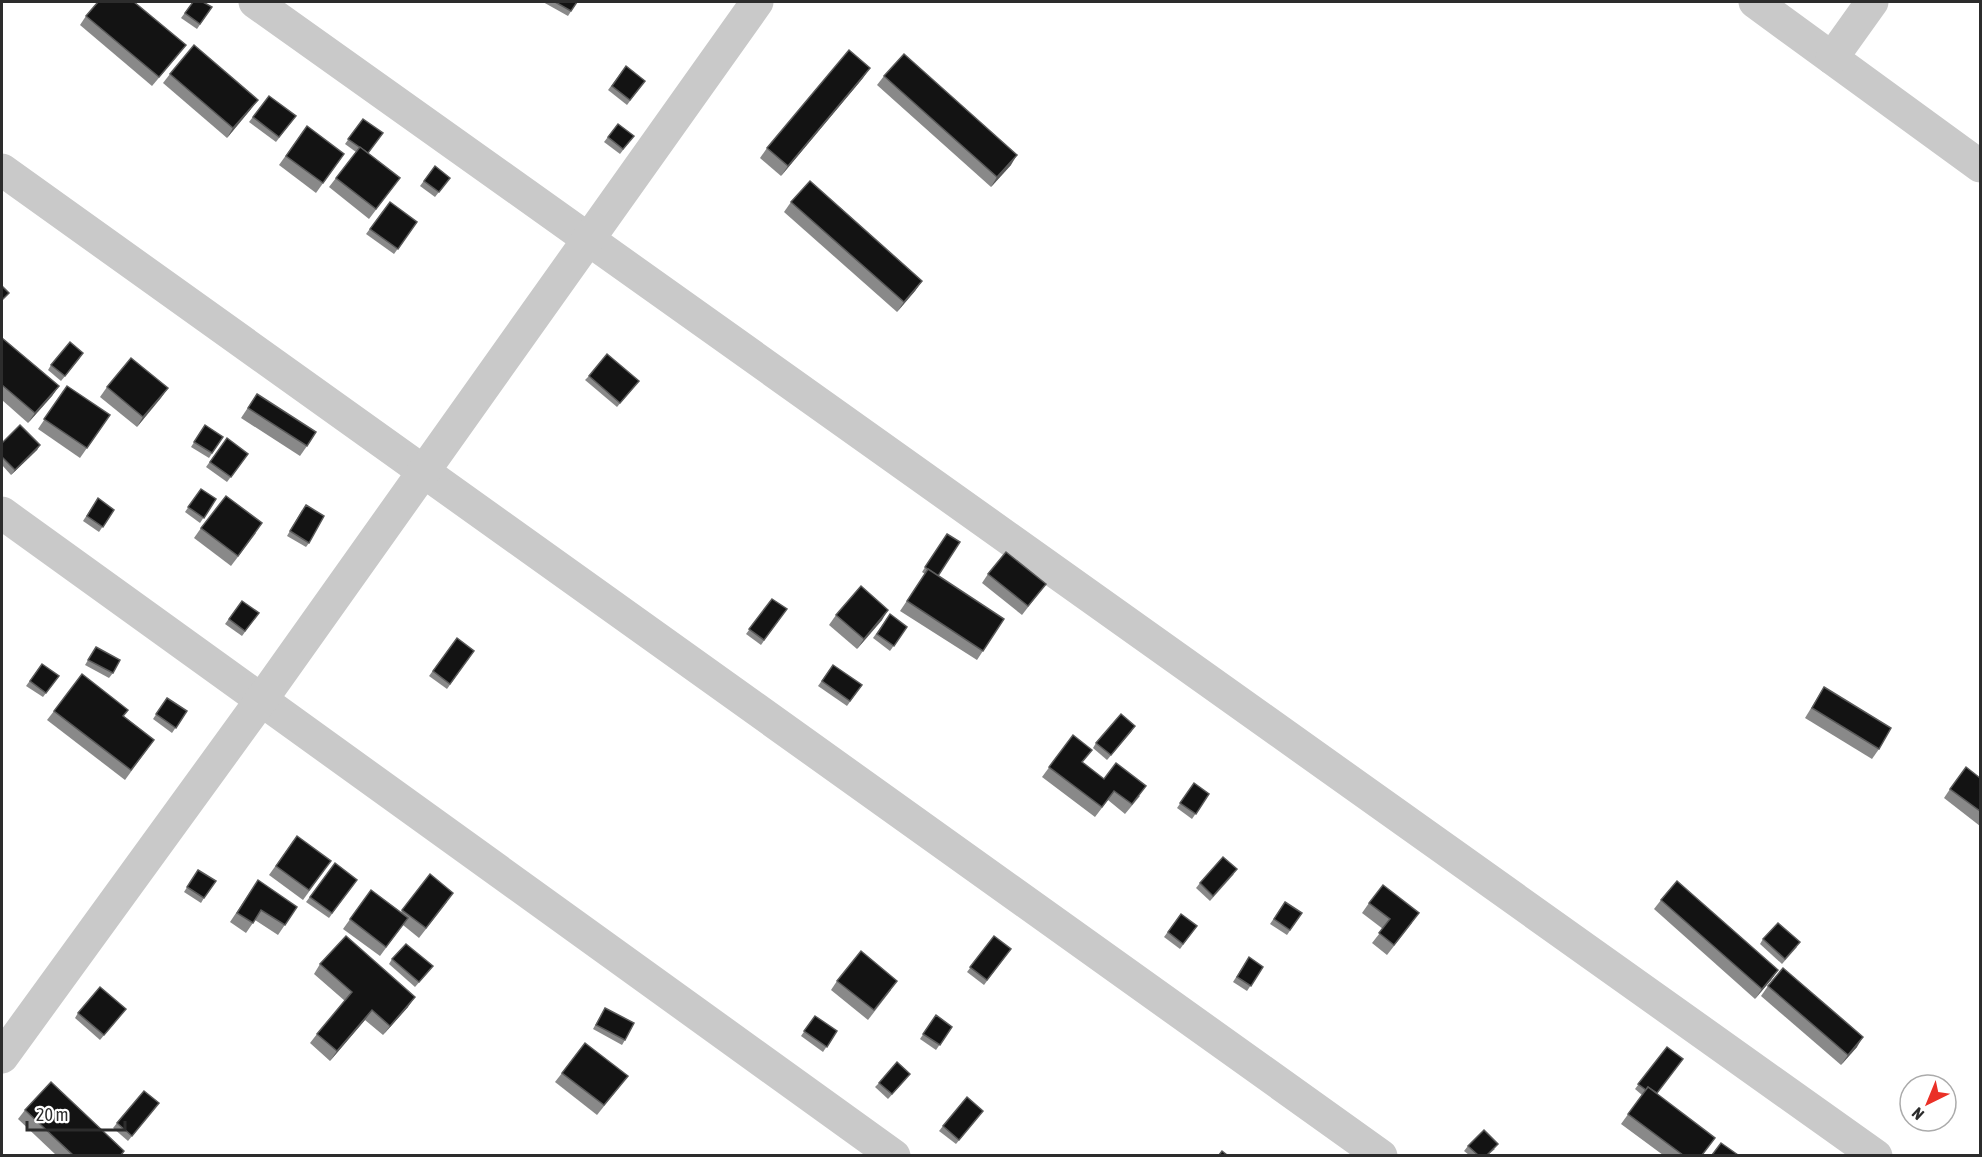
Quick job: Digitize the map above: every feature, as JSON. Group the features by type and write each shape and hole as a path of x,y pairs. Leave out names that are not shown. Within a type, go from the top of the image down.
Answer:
{"street":[{"path":"255,2 1876,1155"},
{"path":"2,1057 262,699 757,2"},
{"path":"1755,2 1980,166"},
{"path":"1832,58 1872,2"},
{"path":"2,170 1381,1155"},
{"path":"2,513 894,1155"}],"building":[{"path":"98,2 134,2 186,45 159,77 86,16"},
{"path":"193,2 203,2 212,7 200,24 185,13"},
{"path":"555,2 577,2 571,11"},
{"path":"194,45 258,100 233,128 170,74"},
{"path":"849,50 870,68 788,166 767,148"},
{"path":"904,54 1017,155 997,177 884,76"},
{"path":"626,66 645,81 630,100 612,86"},
{"path":"269,96 296,116 279,137 253,117"},
{"path":"363,119 383,133 368,153 348,139"},
{"path":"618,124 634,136 623,149 608,137"},
{"path":"307,126 344,154 323,183 286,156"},
{"path":"360,147 400,178 376,209 336,178"},
{"path":"435,166 450,178 439,192 424,181"},
{"path":"810,181 922,281 904,302 791,202"},
{"path":"390,202 417,222 398,249 370,229"},
{"path":"2,286 9,293 2,300"},
{"path":"2,338 59,386 35,413 2,385"},
{"path":"70,342 83,353 65,376 51,365"},
{"path":"607,354 639,381 620,403 589,376"},
{"path":"131,358 168,388 143,417 107,387"},
{"path":"67,386 110,415 87,448 44,419"},
{"path":"257,394 316,432 307,446 248,408"},
{"path":"20,425 40,445 15,470 2,457 2,443"},
{"path":"205,425 223,437 212,453 194,442"},
{"path":"227,438 248,454 231,477 210,462"},
{"path":"201,489 216,499 204,518 188,507"},
{"path":"226,496 262,523 238,556 201,528"},
{"path":"98,498 114,510 103,527 87,516"},
{"path":"306,505 324,516 309,543 290,531"},
{"path":"947,534 960,542 938,576 925,567"},
{"path":"1006,552 1046,584 1028,606 988,574"},
{"path":"928,569 1004,619 983,651 907,601"},
{"path":"861,586 888,610 864,639 836,615"},
{"path":"772,599 787,609 764,640 749,629"},
{"path":"242,601 259,613 245,631 229,619"},
{"path":"890,614 907,627 894,646 877,634"},
{"path":"457,638 474,651 450,684 433,671"},
{"path":"96,647 120,660 113,673 88,660"},
{"path":"42,664 59,676 46,693 30,681"},
{"path":"833,665 862,685 850,701 822,681"},
{"path":"82,674 128,710 123,716 154,740 131,770 54,711"},
{"path":"1824,687 1891,728 1879,749 1812,708"},
{"path":"167,698 187,711 176,728 156,714"},
{"path":"1121,714 1135,726 1111,755 1096,743"},
{"path":"1073,735 1092,750 1082,762 1104,779 1116,763 1146,786 1132,804 1114,791 1102,807 1049,767"},
{"path":"1966,767 1980,778 1980,811 1950,789"},
{"path":"1194,783 1209,794 1196,814 1180,803"},
{"path":"297,836 331,861 309,890 276,866"},
{"path":"1223,857 1237,869 1213,896 1200,883"},
{"path":"335,863 357,880 332,913 310,897"},
{"path":"198,870 216,881 204,898 187,887"},
{"path":"430,874 453,893 426,928 402,910"},
{"path":"258,880 297,907 285,925 261,910 253,923 237,913"},
{"path":"1677,881 1778,970 1762,989 1661,900"},
{"path":"1383,885 1419,913 1394,945 1379,933 1390,919 1369,903"},
{"path":"371,890 408,918 386,947 350,919"},
{"path":"1285,902 1302,913 1290,930 1274,919"},
{"path":"1181,914 1197,926 1183,944 1168,932"},
{"path":"1778,923 1800,942 1785,959 1763,939"},
{"path":"346,936 415,997 390,1026 372,1010 337,1051 317,1034 352,992 320,964"},
{"path":"994,936 1011,949 987,980 970,967"},
{"path":"406,944 433,966 419,982 392,959"},
{"path":"861,951 897,981 874,1010 837,981"},
{"path":"1249,957 1263,967 1251,986 1237,977"},
{"path":"1783,968 1863,1037 1848,1055 1768,986"},
{"path":"100,987 126,1009 104,1035 78,1013"},
{"path":"605,1008 634,1023 625,1040 596,1025"},
{"path":"936,1015 952,1027 940,1045 923,1034"},
{"path":"815,1016 837,1031 827,1047 804,1031"},
{"path":"585,1043 628,1076 604,1105 562,1073"},
{"path":"1667,1047 1683,1059 1657,1093 1648,1087 1646,1090 1638,1084"},
{"path":"897,1062 910,1074 892,1094 879,1083"},
{"path":"51,1082 124,1151 121,1155 73,1155 25,1110"},
{"path":"1648,1087 1715,1138 1702,1155 1683,1155 1628,1114"},
{"path":"144,1091 159,1103 132,1136 117,1123"},
{"path":"967,1097 983,1111 959,1140 943,1126"},
{"path":"1484,1130 1498,1144 1487,1155 1478,1155 1468,1146"},
{"path":"1721,1143 1738,1155 1712,1155"}]}
